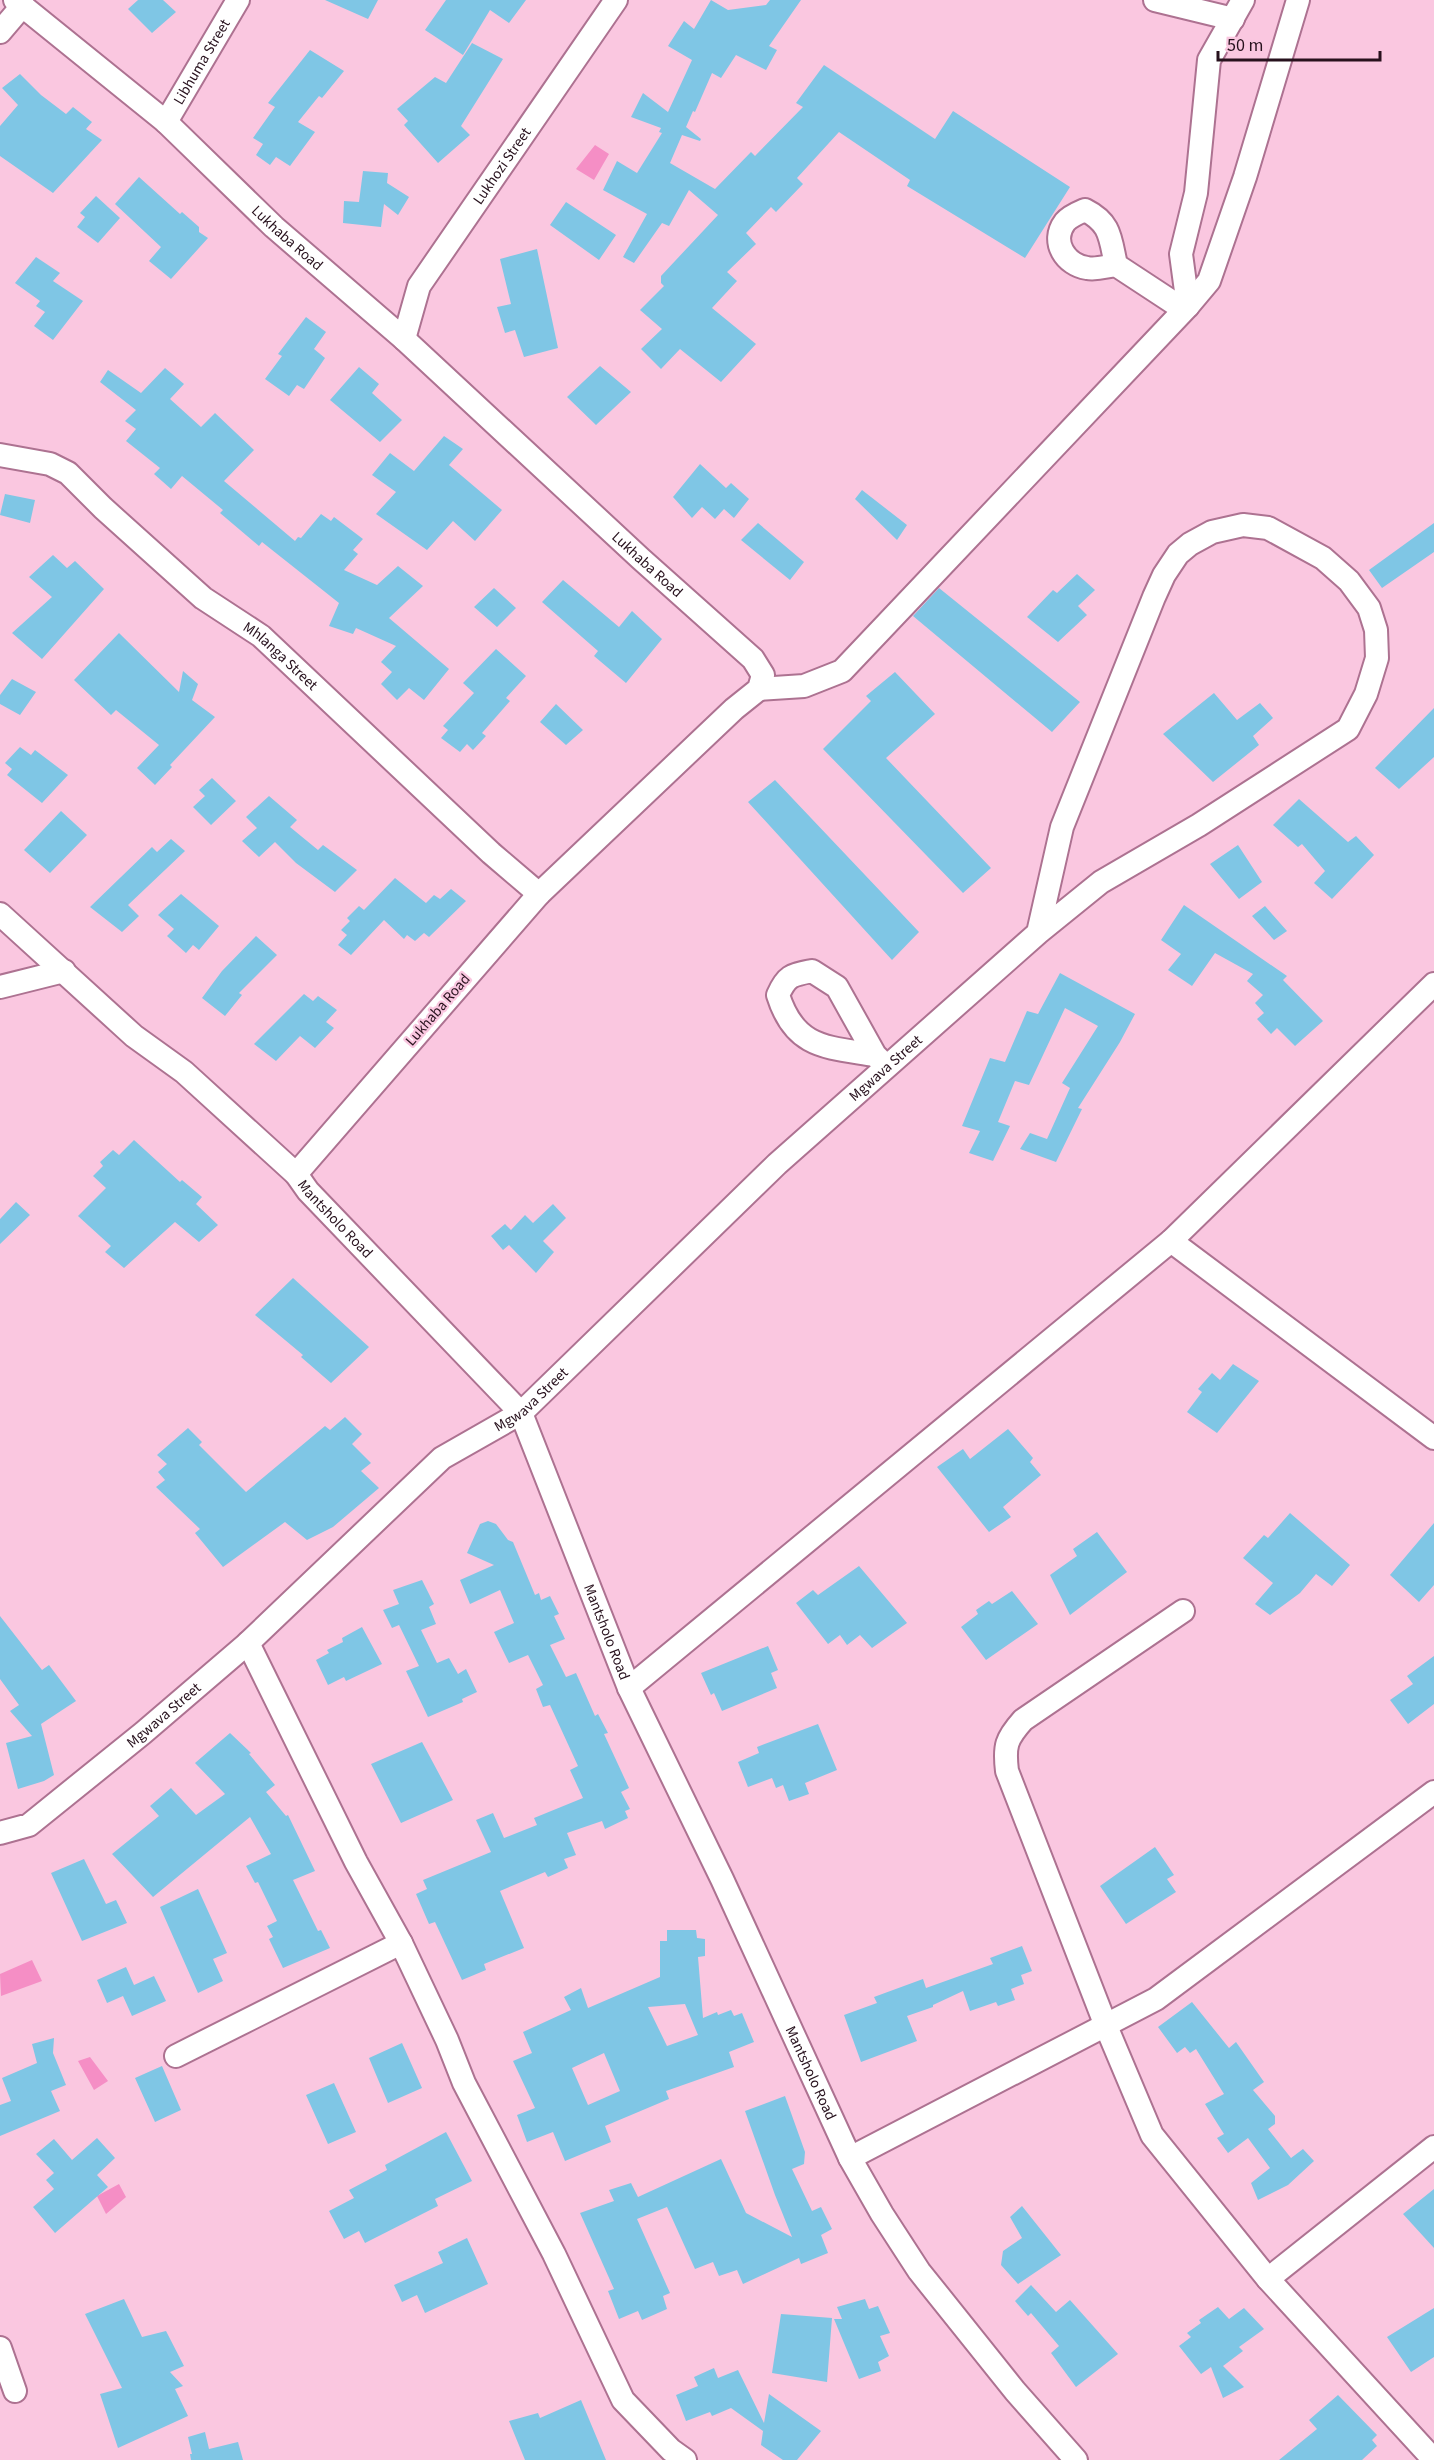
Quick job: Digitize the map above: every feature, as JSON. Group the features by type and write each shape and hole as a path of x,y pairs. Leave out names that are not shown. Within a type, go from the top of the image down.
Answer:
{"street":[{"name":"Libhuma Street","path":"166,122 238,0"},
{"name":"Lukhozi Street","path":"404,339 420,286 616,0"},
{"path":"1155,0 1238,9 1209,60 1196,193 1181,254 1185,308"},
{"path":"759,689 804,687 842,670 1209,281 1245,177 1298,0"},
{"name":"Lukhaba Road","path":"19,3 166,122 274,228 404,339 640,559 753,659 763,675 759,689 734,709 539,894 296,1174"},
{"path":"0,32 19,3"},
{"path":"1116,264 1185,308"},
{"name":"Mhlanga Street","path":"0,455 50,464 68,473 103,508 203,598 261,636 491,853 539,894"},
{"name":"Mgwava Street","path":"0,1833 29,1825 90,1777 248,1643 442,1458 521,1413 777,1164 880,1060 1038,933 1101,882 1199,825 1348,729 1366,694 1377,658 1376,630 1369,608 1350,581 1323,558 1268,528 1243,525 1212,532 1190,544 1178,554 1164,575 1154,597 1062,827 1038,933"},
{"name":"Mantsholo Road","path":"0,914 134,1036 184,1072 296,1174 308,1191 521,1413 628,1688 722,1880 850,2158 882,2214 919,2271 1015,2391 1076,2460"},
{"path":"1,989 64,971"},
{"path":"628,1688 1171,1241 1434,984"},
{"path":"1171,1241 1431,1430"},
{"path":"1183,1611 1023,1720 1011,1733 1005,1748 1007,1772 1106,2026 1152,2135 1268,2279 1434,2460"},
{"path":"248,1643 356,1862 401,1943 447,2040 464,2083 554,2254 623,2400 671,2450 685,2460"},
{"path":"850,2158 1156,1999 1434,1792"},
{"path":"176,2056 401,1943"},
{"path":"1268,2279 1434,2147"},
{"path":"0,2348 15,2391"}],"shaded area":[{"path":"595,145 609,154 594,180 576,169"},
{"path":"32,1960 42,1981 1,1996 0,1974"},
{"path":"90,2057 108,2081 94,2090 78,2061"},
{"path":"119,2184 126,2197 106,2214 97,2196"}],"building":[{"path":"138,0 163,0 176,12 152,33 128,9"},
{"path":"325,0 378,0 368,19"},
{"path":"446,0 526,0 509,23 490,10 463,55 425,30"},
{"path":"711,0 728,10 766,5 770,0 801,0 769,46 777,50 766,70 736,55 721,78 712,73 686,127 701,139 700,141 682,135 670,163 715,189 751,152 755,156 803,107 796,103 824,65 935,139 953,111 1070,187 1025,258 907,186 910,180 839,132 797,178 803,184 776,212 771,207 746,233 756,244 727,272 737,281 712,308 756,344 721,382 680,349 661,369 641,349 662,329 640,310 664,286 661,283 661,276 718,215 689,190 669,226 662,223 634,263 623,257 647,214 603,190 617,161 637,173 662,133 659,132 661,128 631,117 643,93 668,112 692,60 668,46 684,21 694,29"},
{"path":"472,43 503,59 461,126 470,135 438,163 404,125 408,121 397,109 435,77 446,83"},
{"path":"310,50 344,71 322,98 319,96 298,122 315,132 290,166 276,157 270,165 256,155 263,144 253,138 275,107 268,103"},
{"path":"20,74 41,95 66,114 73,107 92,122 86,129 102,140 53,193 0,156 0,126 18,105 2,88"},
{"path":"363,171 388,173 387,183 409,197 398,215 384,204 381,227 343,223 344,201 359,202"},
{"path":"139,177 180,214 182,212 199,227 199,232 208,238 171,279 149,261 161,247 115,204"},
{"path":"96,196 120,218 98,243 77,227 85,217 80,213"},
{"path":"566,202 616,235 599,260 550,225"},
{"path":"537,249 558,348 524,357 515,330 505,333 497,307 511,304 500,259"},
{"path":"36,257 60,273 53,281 83,301 53,340 34,326 45,312 36,306 40,301 15,283"},
{"path":"306,317 326,332 314,349 325,358 304,389 297,385 289,396 265,379 282,356 278,354"},
{"path":"600,366 631,392 596,425 567,397"},
{"path":"359,367 379,384 372,393 402,420 380,442 330,400"},
{"path":"165,368 184,384 170,399 201,427 215,413 254,450 224,481 295,541 298,537 301,538 321,514 331,521 334,517 363,539 353,550 358,554 344,570 377,585 398,566 423,586 389,618 449,669 424,700 409,688 397,700 381,684 392,672 381,662 396,646 356,628 353,634 329,626 339,603 262,542 259,546 220,513 223,510 182,476 171,489 154,474 160,468 126,441 136,429 125,421 136,410 100,382 108,370 141,393"},
{"path":"444,436 463,449 449,465 502,510 475,541 453,521 427,550 376,514 396,492 372,475 390,453 414,471"},
{"path":"700,464 726,488 731,483 749,499 734,518 724,509 715,519 702,507 692,518 673,497"},
{"path":"862,490 907,525 897,540 855,499"},
{"path":"5,494 35,500 30,523 0,515"},
{"path":"758,523 804,562 790,580 741,540"},
{"path":"1434,523 1434,552 1382,588 1369,570"},
{"path":"53,555 67,568 75,561 104,589 42,659 12,633 52,597 29,577"},
{"path":"1077,574 1095,590 1078,606 1087,615 1058,642 1027,617 1053,590 1057,593"},
{"path":"563,580 619,627 632,611 662,639 626,683 594,656 598,651 542,602"},
{"path":"494,588 516,608 497,627 474,607"},
{"path":"939,588 1080,702 1052,732 913,616"},
{"path":"119,633 179,692 183,671 198,684 192,700 215,717 170,765 172,767 155,785 137,768 159,745 116,710 111,715 74,680"},
{"path":"496,649 526,676 506,698 510,701 482,733 486,736 473,750 467,744 460,752 441,738 448,730 443,726 474,693 463,683"},
{"path":"895,672 935,714 886,758 991,868 963,893 823,749 871,701 866,696"},
{"path":"12,679 36,692 20,715 0,704 0,695"},
{"path":"1214,693 1237,720 1260,703 1273,718 1253,736 1259,745 1213,782 1163,734"},
{"path":"556,704 583,730 566,745 540,722"},
{"path":"1434,708 1434,757 1399,789 1375,768"},
{"path":"20,747 31,755 35,750 68,775 42,803 7,775 12,769 5,763"},
{"path":"212,778 236,801 211,825 193,807 205,796 199,790"},
{"path":"775,780 919,932 892,960 748,802"},
{"path":"269,796 297,820 290,827 318,850 323,845 357,870 335,892 296,863 275,842 259,857 242,841 257,828 246,817"},
{"path":"1299,799 1348,842 1356,836 1374,855 1332,899 1314,883 1325,871 1302,844 1298,847 1273,825"},
{"path":"61,811 87,835 50,873 24,850"},
{"path":"171,839 185,851 128,905 139,916 122,932 90,907 152,847 157,852"},
{"path":"1238,845 1262,882 1239,899 1210,864"},
{"path":"395,878 426,903 434,895 440,899 451,889 466,901 429,937 424,933 415,941 407,935 404,939 384,920 351,955 338,945 347,935 341,930 350,921 347,918 359,906 364,910"},
{"path":"181,894 219,926 199,950 193,945 186,953 167,936 174,929 158,915"},
{"path":"1184,905 1287,976 1283,980 1323,1021 1295,1046 1277,1028 1271,1034 1257,1019 1264,1013 1255,1003 1263,995 1247,981 1253,974 1215,953 1192,986 1168,970 1181,954 1161,940"},
{"path":"1265,906 1287,931 1274,940 1252,916"},
{"path":"256,936 277,955 239,993 242,995 225,1016 202,998 222,971"},
{"path":"1060,973 1135,1014 1078,1108 1082,1109 1056,1162 1020,1149 1030,1133 1047,1139 1070,1088 1062,1083 1098,1026 1065,1008 1029,1085 1015,1081 998,1122 1010,1126 993,1161 969,1153 980,1131 962,1126 990,1058 1005,1062 1027,1011 1038,1014"},
{"path":"304,994 313,1001 318,996 337,1010 326,1022 334,1028 315,1048 300,1036 276,1061 254,1044"},
{"path":"134,1140 180,1182 182,1180 202,1197 196,1204 218,1225 199,1242 175,1222 124,1268 105,1252 111,1246 78,1216 106,1188 93,1176 103,1166 100,1162 113,1150 119,1155"},
{"path":"16,1202 30,1215 0,1244 0,1219"},
{"path":"553,1204 566,1218 543,1241 554,1252 536,1273 509,1245 503,1250 491,1236 505,1224 511,1230 525,1215 533,1223"},
{"path":"293,1278 369,1347 331,1383 301,1357 303,1355 255,1315"},
{"path":"1233,1364 1259,1381 1217,1433 1187,1412 1202,1392 1198,1389 1212,1373 1220,1380"},
{"path":"345,1417 362,1434 352,1444 371,1463 361,1471 379,1488 333,1527 307,1540 285,1522 223,1567 195,1533 200,1529 156,1487 165,1480 158,1472 167,1464 157,1455 188,1428 202,1442 199,1445 246,1492 325,1426 330,1430"},
{"path":"1008,1429 1033,1458 1030,1462 1041,1475 1003,1507 1011,1517 989,1532 937,1467 963,1449 970,1459"},
{"path":"1290,1513 1350,1565 1332,1586 1316,1574 1300,1593 1270,1615 1255,1604 1273,1583 1243,1558 1264,1535 1268,1538"},
{"path":"488,1521 496,1524 508,1540 513,1542 535,1595 539,1593 541,1600 550,1596 559,1614 554,1616 565,1639 550,1645 566,1677 576,1673 595,1716 598,1714 608,1733 604,1734 629,1788 621,1792 630,1809 625,1811 628,1818 605,1829 602,1821 567,1833 576,1855 564,1859 568,1868 548,1877 545,1872 500,1891 524,1948 484,1964 486,1970 462,1980 435,1922 429,1924 416,1894 427,1889 423,1880 491,1852 476,1820 493,1813 504,1838 537,1825 534,1818 583,1798 570,1770 578,1766 550,1705 543,1707 536,1689 543,1685 528,1655 509,1663 494,1632 514,1623 500,1590 470,1604 460,1580 494,1565 467,1553 480,1524"},
{"path":"1434,1523 1434,1585 1419,1602 1390,1575"},
{"path":"1097,1532 1127,1572 1070,1615 1050,1575 1077,1556 1073,1549"},
{"path":"859,1566 907,1623 872,1648 860,1635 847,1645 840,1635 828,1644 796,1603 813,1590 818,1595"},
{"path":"422,1580 434,1604 429,1607 436,1624 421,1630 437,1663 449,1658 458,1674 466,1669 477,1692 462,1699 463,1702 428,1717 406,1671 419,1666 399,1625 392,1628 383,1610 399,1604 393,1590"},
{"path":"1012,1591 1038,1624 986,1660 961,1627 978,1614 976,1610 989,1601 992,1604"},
{"path":"0,1616 42,1670 49,1665 76,1701 41,1724 54,1775 44,1781 18,1789 6,1743 32,1736 10,1711 19,1705 0,1679"},
{"path":"362,1627 382,1664 346,1681 344,1677 328,1685 316,1660 329,1653 327,1650 343,1642 342,1638"},
{"path":"768,1646 778,1670 771,1673 777,1688 722,1711 714,1693 711,1695 701,1673"},
{"path":"1434,1656 1434,1704 1408,1724 1390,1700 1413,1684 1407,1676"},
{"path":"818,1724 837,1770 805,1783 809,1794 789,1801 783,1785 776,1788 772,1778 748,1787 738,1762 759,1753 757,1747"},
{"path":"230,1733 251,1753 249,1754 275,1785 266,1792 286,1816 288,1815 315,1871 293,1880 318,1931 321,1930 330,1948 283,1968 269,1939 273,1937 267,1926 277,1921 258,1882 255,1883 246,1866 271,1854 250,1817 153,1897 112,1854 159,1816 150,1806 171,1788 196,1815 225,1794 195,1763"},
{"path":"422,1742 453,1800 401,1823 371,1764"},
{"path":"1155,1847 1174,1875 1167,1879 1176,1892 1126,1924 1100,1886"},
{"path":"84,1859 106,1904 116,1900 127,1923 82,1941 51,1873"},
{"path":"198,1889 227,1953 213,1959 223,1981 198,1993 160,1907"},
{"path":"667,1930 696,1930 697,1938 705,1939 705,1956 698,1957 703,2018 717,2012 718,2015 731,2010 734,2016 742,2013 754,2042 729,2052 734,2067 666,2091 669,2099 605,2126 611,2142 565,2161 553,2132 527,2142 517,2115 535,2108 513,2061 532,2053 523,2032 571,2010 564,1997 581,1988 588,2008 660,1977 660,1941 667,1941","holes":["685,2004 698,2035 667,2046 648,2007","604,2053 620,2091 588,2105 572,2068"]},
{"path":"1022,1946 1032,1971 1021,1975 1024,1984 1011,1989 1015,2000 998,2006 996,2002 970,2011 963,1991 933,2007 907,2016 917,2041 861,2062 844,2015 877,2003 874,1997 923,1979 926,1988 993,1964 990,1958"},
{"path":"126,1967 134,1985 154,1976 166,2001 132,2016 123,1996 107,2003 97,1980"},
{"path":"1192,2002 1229,2048 1236,2042 1264,2082 1253,2090 1275,2116 1275,2124 1268,2129 1291,2158 1303,2149 1314,2161 1288,2185 1258,2200 1251,2183 1270,2168 1248,2138 1228,2153 1217,2138 1224,2134 1205,2104 1224,2094 1196,2049 1190,2053 1185,2047 1177,2053 1158,2027"},
{"path":"54,2038 53,2053 66,2085 51,2091 60,2111 0,2136 0,2105 11,2101 2,2078 37,2063 32,2044"},
{"path":"402,2043 422,2088 388,2103 369,2058"},
{"path":"162,2066 181,2110 155,2122 135,2078"},
{"path":"334,2083 356,2132 328,2144 306,2095"},
{"path":"785,2096 805,2152 804,2164 792,2169 812,2211 821,2207 832,2229 821,2235 828,2253 801,2264 799,2258 743,2284 737,2270 719,2276 713,2262 695,2269 667,2207 637,2219 670,2293 663,2296 667,2309 642,2320 638,2311 619,2319 608,2291 614,2289 580,2213 614,2201 609,2190 631,2183 638,2197 721,2159 746,2213 792,2237 745,2111"},
{"path":"446,2132 472,2181 435,2199 438,2206 365,2243 359,2231 344,2239 329,2211 354,2198 349,2190 387,2170 385,2165"},
{"path":"97,2138 115,2158 97,2175 108,2187 55,2233 33,2207 54,2189 46,2180 54,2173 36,2154 54,2139 72,2160"},
{"path":"1434,2189 1434,2248 1403,2214"},
{"path":"1022,2206 1061,2255 1018,2284 1001,2265 1003,2251 1022,2238 1010,2217"},
{"path":"467,2238 488,2284 425,2313 417,2295 402,2302 394,2285 443,2263 438,2252"},
{"path":"1031,2285 1056,2312 1070,2300 1118,2354 1076,2387 1051,2353 1059,2346 1031,2313 1028,2316 1015,2301"},
{"path":"124,2299 142,2337 166,2331 184,2366 170,2372 183,2386 175,2389 188,2416 118,2448 100,2394 122,2388 85,2314"},
{"path":"865,2299 869,2309 878,2306 890,2333 880,2336 889,2356 878,2362 881,2371 859,2379 834,2319 842,2319 837,2307"},
{"path":"1218,2307 1229,2319 1244,2308 1264,2329 1239,2347 1243,2351 1223,2366 1244,2387 1223,2398 1211,2367 1201,2374 1179,2346 1191,2337 1187,2333 1201,2323 1199,2320"},
{"path":"1434,2308 1434,2357 1411,2372 1387,2337"},
{"path":"781,2314 832,2318 827,2382 772,2373"},
{"path":"714,2368 718,2378 738,2370 764,2423 769,2394 821,2431 797,2460 783,2460 761,2445 763,2431 731,2408 712,2416 710,2412 686,2421 676,2395 698,2386 694,2377"},
{"path":"1338,2395 1377,2435 1372,2440 1377,2446 1362,2460 1279,2460 1317,2429 1309,2420"},
{"path":"581,2400 606,2460 525,2460 509,2421 538,2413 540,2418"},
{"path":"205,2432 209,2449 238,2442 243,2460 191,2460 188,2437"}]}
